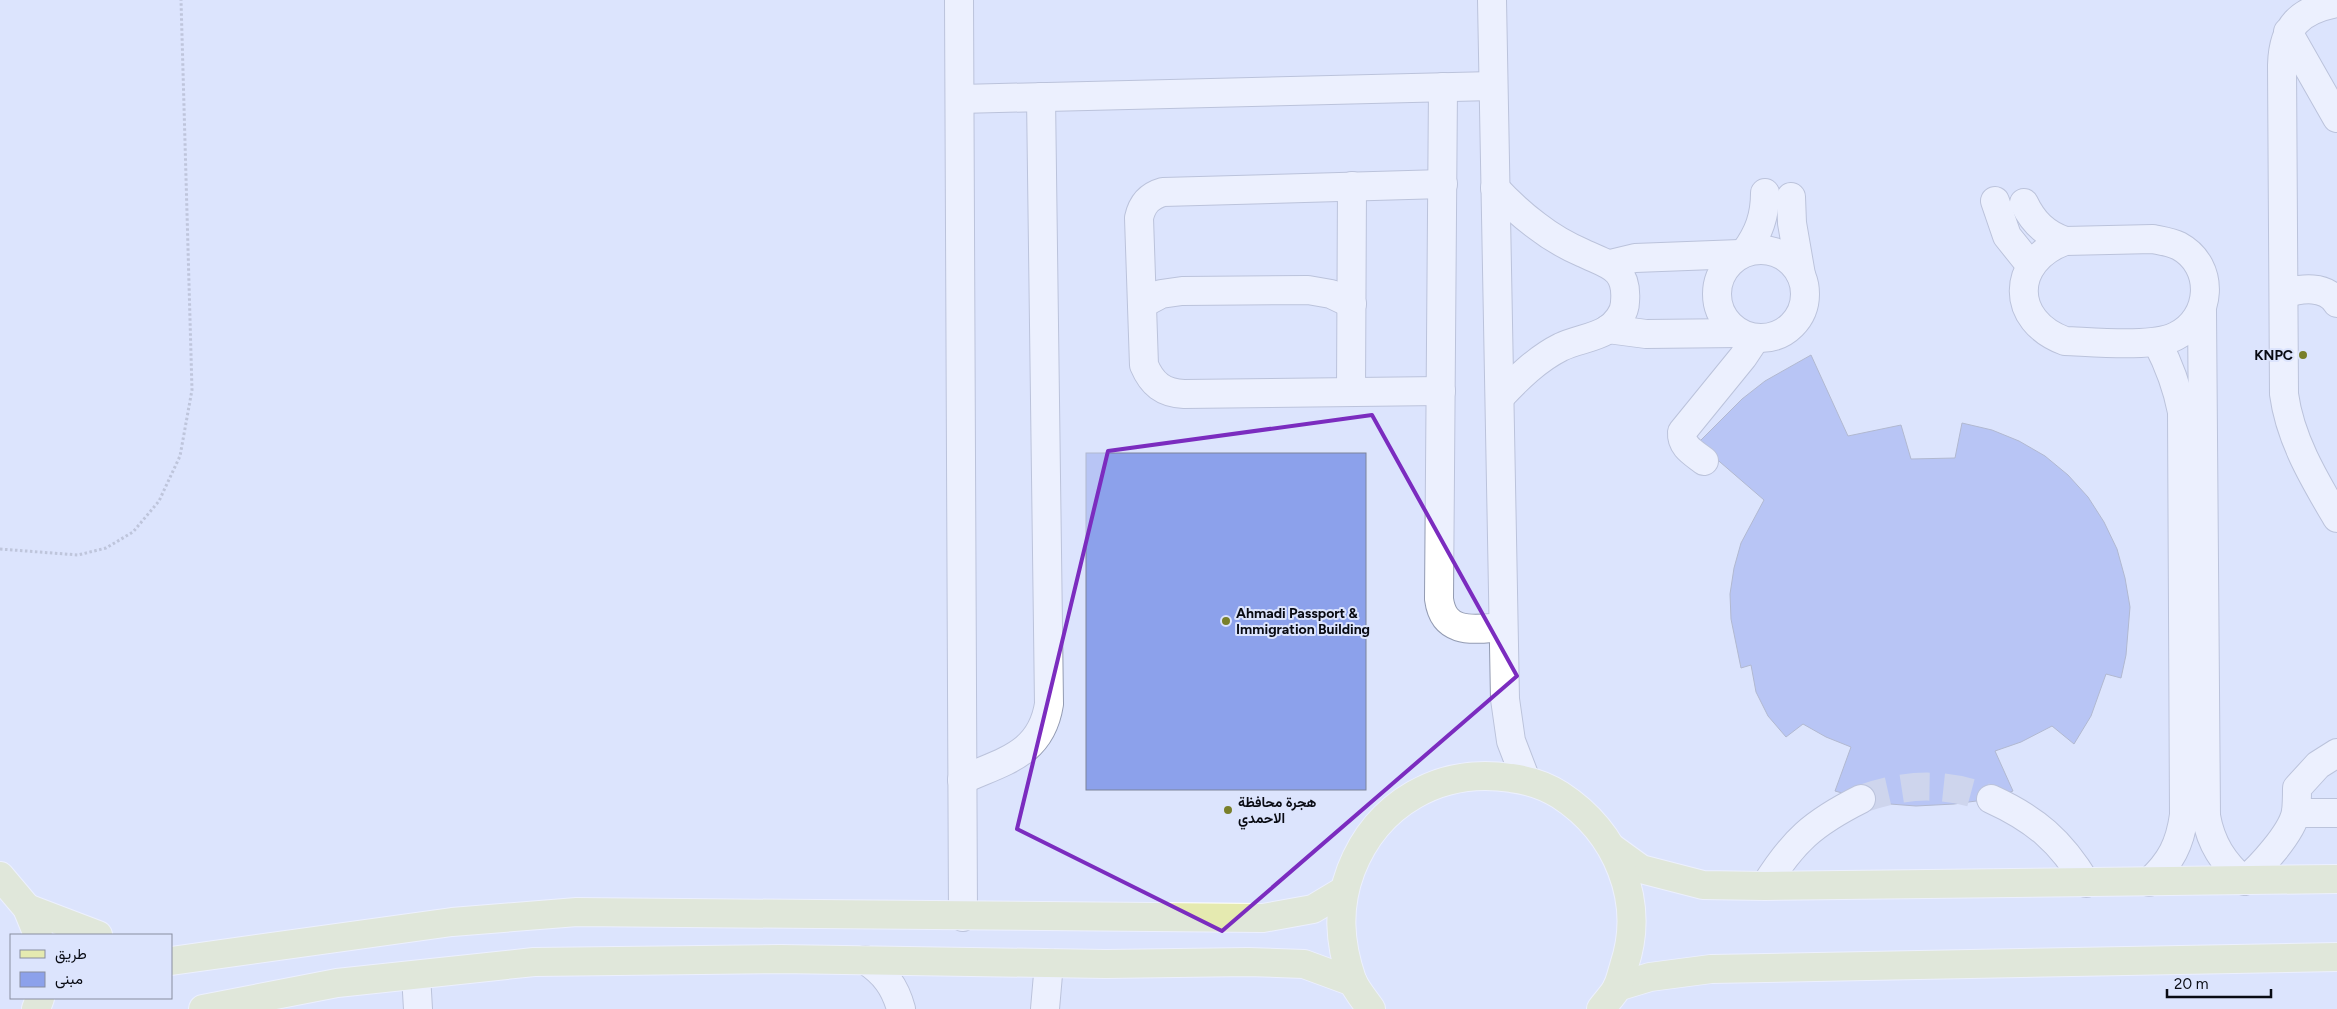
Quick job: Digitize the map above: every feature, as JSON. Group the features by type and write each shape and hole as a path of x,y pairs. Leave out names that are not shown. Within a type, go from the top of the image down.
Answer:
{"main road":[{"path":"1370,1009 1353,982 1341,937 1343,891 1360,848 1383,817 1413,794 1449,779 1487,774 1526,780 1559,794 1589,818 1612,848 1627,881 1632,916 1629,953 1617,987 1601,1009"},
{"path":"1612,848 1641,870 1703,885 2086,883 2337,879"},
{"path":"0,876 28,908 38,934"},
{"path":"172,961 452,922 577,912 963,917 1263,918 1313,909 1343,891"},
{"path":"28,908 95,934"},
{"path":"1617,987 1650,977 1711,969 2337,957"},
{"path":"203,1009 337,983 534,962 780,959 1304,964 1353,982"}],"street":[{"path":"959,0 963,917"},
{"path":"1492,0 1503,627 1507,720 1526,780"},
{"path":"2337,3 2318,7 2301,16 2288,32 2282,48 2284,394 2291,428 2313,478 2337,518"},
{"path":"2288,32 2337,118"},
{"path":"960,99 1493,86"},
{"path":"1443,87 1440,608 1450,622 1466,630 1503,627"},
{"path":"962,780 1024,751 1035,742 1042,731 1050,704 1041,97"},
{"path":"1441,391 1184,394 1163,390 1154,384 1144,365 1139,218 1146,201 1154,195 1163,192 1442,184"},
{"path":"1351,392 1352,186"},
{"path":"1495,188 1536,226 1568,246 1610,264 1659,274 1722,274"},
{"path":"1608,329 1646,334 1739,330 1769,339 1782,334 1793,326 1801,315 1805,302 1805,288 1792,223 1778,195 1765,209 1761,225 1743,253 1729,263 1722,274 1716,296 1739,330 1743,357 1682,432 1682,438 1687,448 1704,461"},
{"path":"1995,201 2007,236 2031,266"},
{"path":"2024,203 2036,223 2054,237 2065,242"},
{"path":"2202,311 2192,326 2175,337 2156,342 2065,341 2052,336 2040,328 2031,317 2025,304 2025,284 2031,266 2045,251 2065,242 2154,239 2167,241 2180,247 2200,267 2204,281 2205,296 2202,311 2206,816 2208,830 2220,856 2244,881 2264,862 2286,835 2296,813 2297,788 2318,765 2337,753"},
{"path":"1610,264 1635,258 1743,253 1758,250 1784,255 1794,264 1801,275"},
{"path":"1500,397 1517,378 1538,361 1561,348 1608,329 1619,319 1625,305 1626,290 1620,276 1610,264"},
{"path":"2284,294 2311,289 2328,294 2337,303"},
{"path":"1142,304 1161,294 1182,291 1308,290 1331,294 1352,304"},
{"path":"2149,882 2164,868 2175,852 2182,834 2184,815 2182,421 2177,388 2169,364 2156,342"},
{"path":"1765,886 1783,858 1805,834 1831,814 1861,799"},
{"path":"1991,799 2014,809 2054,838 2072,860 2086,883"},
{"path":"2296,813 2337,813"},
{"path":"865,960 889,980 896,994 900,1009"},
{"path":"1045,1009 1049,963"},
{"path":"416,975 418,1009"}],"path":[{"path":"0,549 78,555 106,548 134,532 159,502 180,456 192,390 182,0"}],"highlighted area":[{"path":"1372,415 1517,676 1222,931 1017,829 1108,451"}],"building":[{"path":"1811,355 1848,436 1901,425 1911,459 1955,458 1962,423 1992,430 2019,441 2045,456 2068,475 2088,497 2104,522 2117,549 2130,607 2126,655 2121,678 2106,674 2091,716 2074,744 2052,726 2021,742 1995,751 2013,791 1991,799 1954,804 1916,806 1877,803 1835,791 1851,747 1826,737 1803,724 1786,737 1768,716 1756,692 1751,665 1741,668 1731,619 1730,594 1734,568 1741,543 1764,500 1698,443 1742,399 1765,381"},
{"name":"Ahmadi Passport & Immigration Building","path":"1086,453 1366,453 1366,790 1086,790"}],"tunnel":[{"path":"1861,799 1910,787 1942,787 1974,793 1991,799"}],"place":[{"name":"KNPC","path":"2303,355"},
{"name":"Ahmadi Passport & Immigration Building","path":"1226,621"},
{"name":"هجرة محافظة الاحمدي","path":"1228,810"}]}
